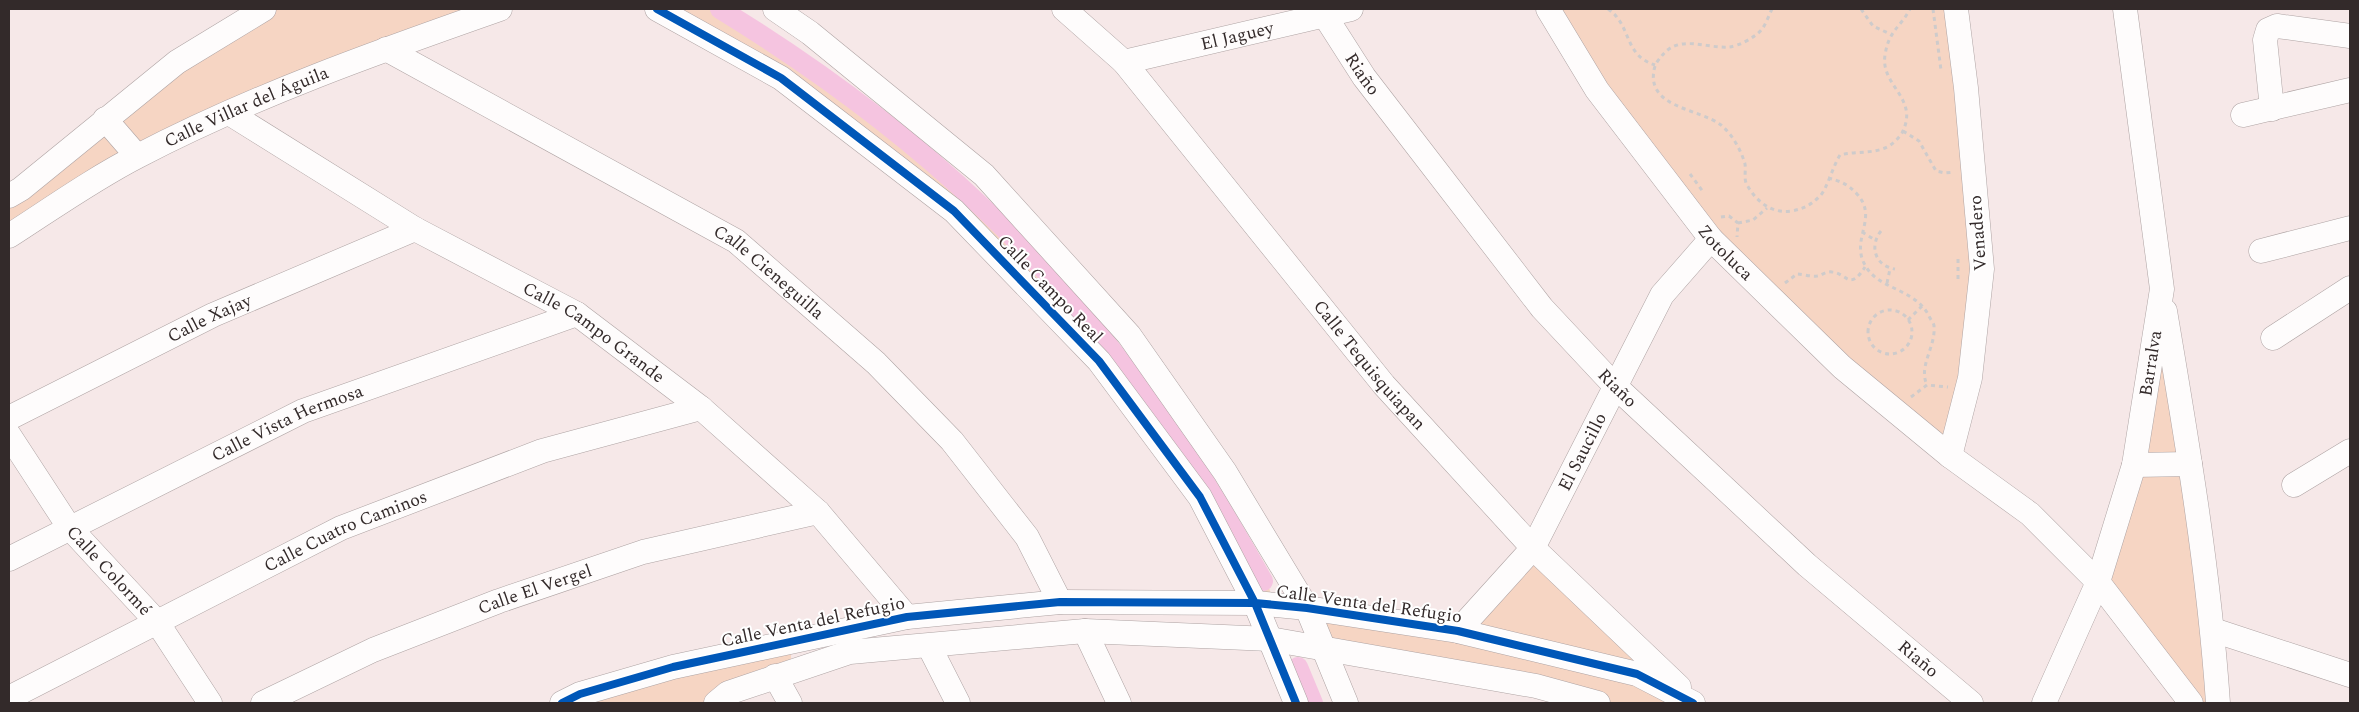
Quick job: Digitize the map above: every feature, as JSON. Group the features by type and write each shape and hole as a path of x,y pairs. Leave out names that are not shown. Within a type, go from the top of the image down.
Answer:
{"street":[{"path":"9,196 21,189 105,118 177,62 264,9"},
{"name":"Calle Villar del Águila","path":"9,236 137,156 229,113 386,49 500,9"},
{"name":"Calle Campo Real","path":"657,9 781,78 954,211 1099,361 1200,497 1255,604 1296,703"},
{"name":"Calle Tequisquiapan","path":"1064,9 1124,62 1384,385 1533,548 1697,703"},
{"name":"El Jaguey","path":"1124,62 1351,9"},
{"name":"Zotoluca","path":"1548,9 1597,90 1711,239 1842,367 1950,456 2030,514 2098,582 2191,703"},
{"name":"Venadero","path":"1950,456 1970,378 1982,270 1966,88 1956,9"},
{"name":"Barralva","path":"2044,703 2098,582 2134,465 2162,289 2125,9"},
{"name":"Calle Campo Real","path":"785,11 984,175 1129,335 1225,472 1306,608 1346,703"},
{"name":"Riaño","path":"1325,16 1364,77 1542,308 1615,386 1807,565 1971,703"},
{"path":"2272,108 2265,40 2268,30 2277,26 2350,36"},
{"name":"Calle Cieneguilla","path":"386,49 736,241 876,364 952,442 1027,537 1060,602"},
{"path":"2243,116 2350,90"},
{"name":"Calle Campo Grande","path":"229,113 415,229 576,314 701,408 818,512 907,617"},
{"path":"105,118 137,156"},
{"path":"2261,251 2350,228"},
{"name":"Calle Xajay","path":"9,418 213,316 415,229"},
{"name":"El Saucillo","path":"1458,631 1533,548 1662,296 1711,239"},
{"path":"2273,338 2350,288"},
{"path":"2162,289 2190,464 2213,630 2218,703"},
{"name":"Calle Vista Hermosa","path":"9,559 69,527 303,411 576,314"},
{"name":"Calle Cuatro Caminos","path":"9,698 341,528 542,451 701,408"},
{"name":"Calle Colormé","path":"9,435 69,527 157,622 210,703"},
{"path":"2294,485 2350,450"},
{"path":"2134,465 2190,464"},
{"name":"Calle El Vergel","path":"263,703 373,650 508,598 642,552 818,512"},
{"name":"Calle Venta del Refugio","path":"562,703 580,694 673,667 907,617 1060,602 1255,604 1306,608 1458,631 1637,674 1693,703"},
{"path":"2213,630 2350,675"},
{"path":"1085,631 1119,703"},
{"name":"Calle Venta del Refugio","path":"716,703 728,693 850,652 1085,631 1270,639 1536,686 1598,703"},
{"path":"929,646 958,703"},
{"path":"775,676 790,703"}],"path":[{"path":"1608,9 1622,24 1635,54 1645,62 1655,65"},
{"path":"1772,9 1762,30 1747,40 1731,47 1687,43 1665,52 1655,65 1654,81 1662,96 1672,105 1687,108 1722,126 1738,145 1745,165 1745,181 1756,199 1767,208 1784,212 1804,209 1822,195 1828,178 1840,155 1888,148 1903,131 1908,120 1905,103 1884,67 1890,34 1910,9"},
{"path":"1861,9 1873,26 1890,34"},
{"path":"1933,9 1942,77"},
{"path":"1903,131 1919,141 1936,170 1945,173 1954,172"},
{"path":"1953,162 1955,181"},
{"path":"1828,178 1850,186 1861,198 1867,210 1859,253 1865,267 1876,277 1908,294 1923,305 1934,326 1923,376 1927,385"},
{"path":"1738,223 1753,220 1767,208"},
{"path":"1862,232 1875,240"},
{"path":"1882,232 1875,240 1874,250 1878,261 1886,268 1892,269 1887,283"},
{"path":"1958,253 1958,280"},
{"path":"1783,285 1797,274 1813,276 1830,271 1835,272 1846,280 1851,280 1862,273 1865,267"},
{"path":"1908,320 1923,305"},
{"path":"1891,310 1905,316 1908,320 1911,326 1912,338 1904,350 1895,354 1883,354 1872,347 1867,334 1870,321 1878,312 1891,310"},
{"path":"1946,394 1950,377"},
{"path":"1909,399 1927,385 1949,387"}],"shaded area":[{"path":"264,9 500,9 229,113 9,236 9,196"},
{"path":"674,9 735,9 888,113 950,167 1062,283 1167,423 1252,554 1266,579 1271,594 1266,597 1238,550 1001,252"},
{"path":"1548,9 1956,9 1982,269 1950,456 1711,239"},
{"path":"2162,289 2218,703 2191,703 2098,582"},
{"path":"1533,548 1697,703 1598,703 1324,648 1307,608 1458,631"},
{"path":"791,651 791,660 761,669 703,703 589,703 672,679"},
{"path":"1295,662 1304,667 1318,703 1304,703 1290,666"}],"waterway":[{"path":"720,9 789,53 888,126 952,179 1037,262 1089,321 1160,415 1204,480 1263,581"},
{"path":"1298,667 1313,703"}],"cycle path":[{"path":"657,9 781,78 954,211 1099,361 1200,497 1255,603 1296,703"},
{"path":"562,703 580,694 673,667 907,617 1060,602 1255,603 1307,608 1458,631 1637,674 1693,703"}]}
